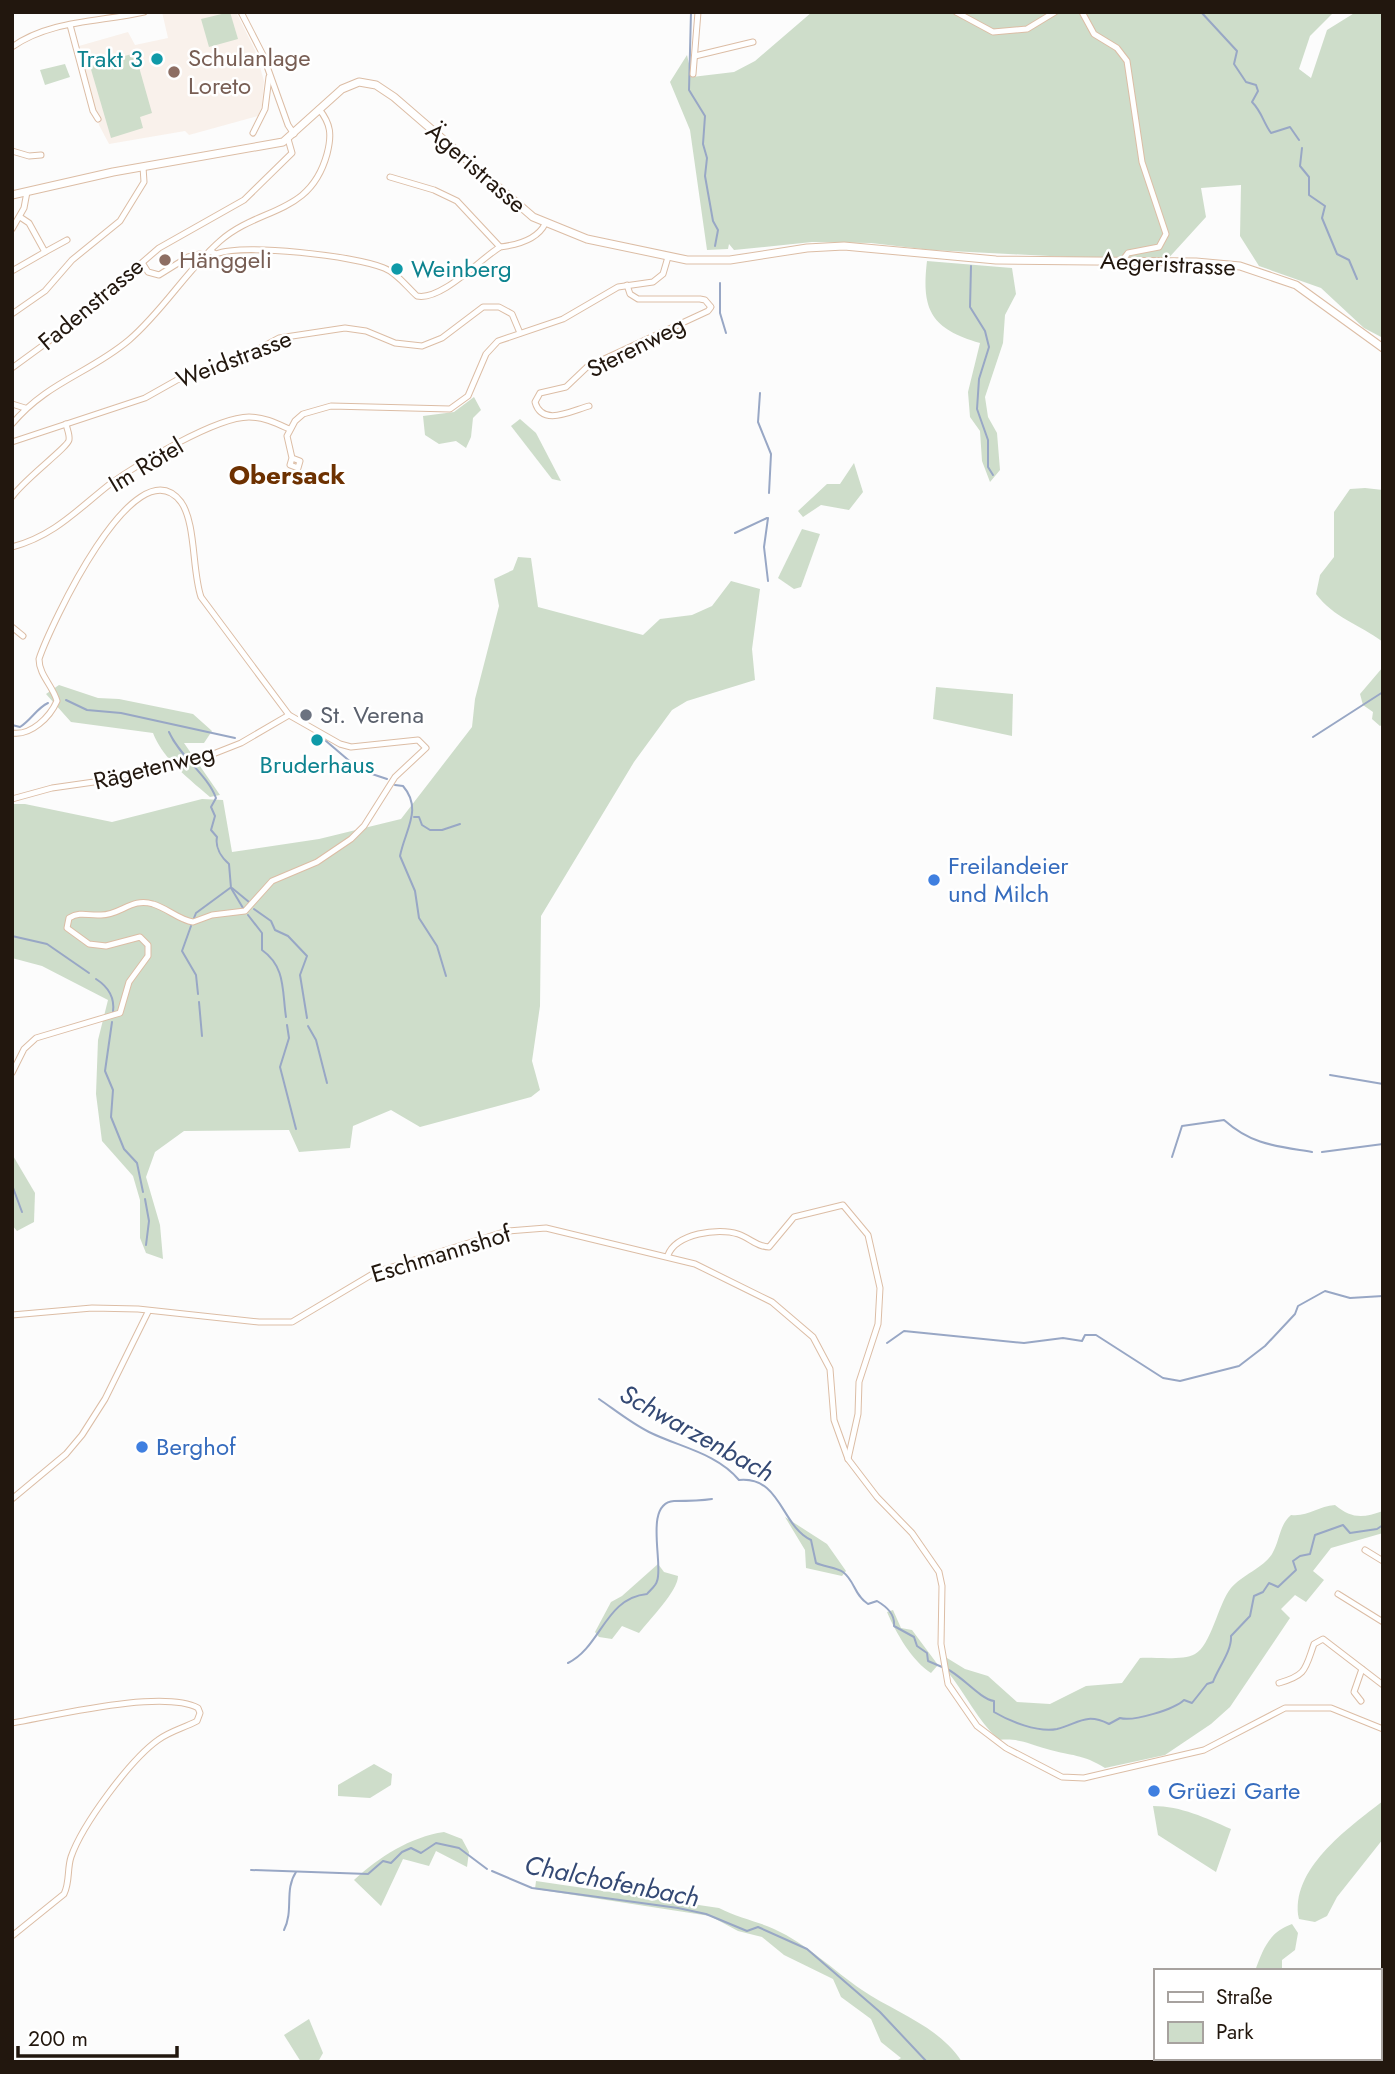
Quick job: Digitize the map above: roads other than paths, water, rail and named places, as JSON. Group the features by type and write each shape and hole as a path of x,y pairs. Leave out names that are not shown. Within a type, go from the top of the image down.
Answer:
{"main road":[{"name":"Ägeristrasse","path":"291,136 319,109 352,84 376,85 519,206 545,224 600,242 667,257 730,260 807,248 844,246 972,258"},
{"path":"12,195 143,167 272,145 291,136"},
{"name":"Aegeristrasse","path":"972,258 1222,264 1259,271 1312,294 1383,348"}],"street":[{"path":"12,47 45,30 144,12"},
{"path":"241,12 269,74 291,136"},
{"path":"693,74 698,12"},
{"path":"956,12 993,32 1027,29 1055,12"},
{"path":"1082,12 1094,34 1117,48 1127,61 1142,162 1166,234 1160,247 1128,253 1122,261"},
{"path":"70,24 93,111 98,119"},
{"path":"695,56 753,42"},
{"path":"253,133 265,109 269,74"},
{"path":"12,424 38,396 128,341 204,257 229,234 286,206 312,187 323,166 330,134 328,121 319,109"},
{"name":"Fadenstrasse","path":"12,368 64,330 177,235 244,200 259,188 292,153 291,136"},
{"path":"12,150 29,156 41,155"},
{"path":"12,314 45,291 72,260 120,221 144,182 143,167"},
{"path":"390,177 434,190 457,201 500,247"},
{"path":"12,229 20,217 27,192"},
{"path":"20,217 29,223 45,252"},
{"path":"210,251 216,254 282,251 358,260 388,270 418,296 423,297 443,289 500,247 539,234 545,224"},
{"path":"12,271 67,240"},
{"path":"143,264 148,272 159,275 188,257 200,254 204,257"},
{"path":"292,458 287,442 289,429 303,414 331,406 450,409 468,396 492,346 504,338 563,320 611,290 659,279 667,257"},
{"name":"Sterenweg","path":"589,406 550,417 542,414 535,402 540,393 566,387 587,367 708,312 710,307 700,299 638,299 630,294 627,285"},
{"name":"Weidstrasse","path":"12,442 145,398 177,380 220,368 267,342 295,334 326,329 357,329 395,344 422,346 442,338 476,310 492,306 512,314 520,333"},
{"path":"12,404 25,408"},
{"name":"Im Rötel","path":"12,547 56,529 122,477 217,425 248,417 262,418 289,429"},
{"path":"12,497 27,477 67,445 70,437 66,424"},
{"path":"12,733 27,732 48,716 57,701 53,687 39,667 39,659 94,546 135,500 155,492 169,494 181,502 201,597 289,715 340,744 364,747 418,740 426,748 395,777 364,826 352,839 317,862 272,881 245,912 212,915 193,922 156,905 138,901 114,913 77,914 69,918 67,928 89,944 106,946 140,937 148,945 148,956 129,982 120,1013 36,1038 24,1049 12,1073"},
{"path":"12,627 23,636"},
{"name":"Rägetenweg","path":"12,799 52,788 94,782 194,760 241,743 289,715"},
{"path":"668,1255 670,1249 682,1240 724,1232 736,1233 759,1246 769,1247 794,1217 843,1205 866,1231 879,1281 878,1324 859,1382 858,1414 848,1460"},
{"name":"Eschmannshof","path":"12,1315 92,1308 138,1308 148,1312 259,1322 292,1322 376,1272 507,1231 546,1228 668,1255 695,1264 772,1302 813,1337 830,1369 834,1420 848,1460 877,1497 912,1534 939,1572 942,1586 940,1621 943,1667 948,1684 977,1726 1006,1748 1062,1777 1084,1778 1204,1750 1276,1711 1293,1707 1331,1708 1383,1729"},
{"path":"12,1499 66,1454 82,1435 105,1399 148,1312"},
{"path":"1365,1550 1383,1561"},
{"path":"1338,1594 1359,1604 1383,1622"},
{"path":"1279,1682 1304,1672 1314,1644 1323,1639 1383,1685"},
{"path":"1361,1701 1354,1692 1362,1669"},
{"path":"12,1723 127,1702 188,1704 198,1708 200,1713 197,1721 167,1734 150,1746 124,1773 78,1842 71,1858 68,1885 64,1894 12,1936"}],"waterway":[{"path":"691,12 689,90 705,116 705,176 713,221 718,230 715,246"},
{"path":"1201,12 1237,51 1234,64 1246,82 1256,85 1258,91 1252,102 1271,133 1290,127 1299,140"},
{"path":"1302,148 1300,166 1309,177 1309,195 1325,206 1322,218 1337,254 1349,260 1357,279"},
{"path":"971,266 970,307 985,331 989,347 979,379 977,409 988,440 988,467 993,475"},
{"path":"720,283 720,313 726,333"},
{"path":"760,393 758,422 771,454 769,493"},
{"path":"735,533 767,518"},
{"path":"768,518 764,547 768,581"},
{"path":"1313,737 1383,692"},
{"path":"66,700 87,710 121,713 235,738"},
{"path":"12,725 20,727 48,703"},
{"path":"169,732 216,798 211,807 215,816 211,830 217,837 219,852 229,864 231,888 243,908"},
{"path":"326,741 360,770 387,779"},
{"path":"395,785 403,786 412,803 411,820 400,856 415,891 419,918 437,946 446,976"},
{"path":"414,817 419,817 422,825 430,830 442,830 460,824"},
{"path":"194,918 196,913 230,888"},
{"path":"232,888 249,902"},
{"path":"254,909 271,921 275,930 288,936 307,956 300,975 307,1018"},
{"path":"248,915 262,933 262,950 279,972 286,1017"},
{"path":"191,926 182,951 196,975 198,994"},
{"path":"12,936 47,944 89,973"},
{"path":"96,979 109,992 113,1001 113,1012"},
{"path":"199,1002 202,1036"},
{"path":"112,1022 105,1071 113,1090 111,1117 124,1149 137,1163 143,1192"},
{"path":"287,1025 289,1038 280,1067 296,1129"},
{"path":"308,1026 316,1040 327,1083"},
{"path":"1330,1075 1383,1084"},
{"path":"1172,1157 1182,1126 1224,1120 1255,1140 1312,1152"},
{"path":"1322,1152 1383,1144"},
{"path":"12,1185 22,1212"},
{"path":"145,1199 149,1221 146,1245"},
{"path":"887,1343 904,1331 1024,1343 1063,1338 1082,1341 1085,1335 1096,1335 1163,1378 1180,1381 1239,1366 1265,1346 1295,1314 1298,1306 1325,1291 1350,1298 1383,1296"},
{"name":"Schwarzenbach","path":"599,1399 649,1432 720,1463 739,1480 753,1481 764,1486 793,1524 811,1540 816,1563 843,1572 868,1604 877,1601 890,1611 894,1626 914,1637 917,1646 927,1653 928,1661 942,1667"},
{"path":"568,1663 579,1656 622,1604 633,1597 647,1594 655,1585 658,1573 657,1523 659,1512 665,1504 712,1499"},
{"name":"Schwarzenbach","path":"947,1669 994,1701 994,1712 1033,1728 1057,1729 1088,1719 1109,1724 1120,1718 1154,1714 1184,1700 1192,1703 1207,1684 1213,1682 1227,1653 1231,1636 1250,1616 1254,1596 1263,1592 1269,1583 1278,1587 1296,1570 1293,1561 1310,1554 1315,1535 1343,1525 1350,1533 1377,1529 1383,1525"},
{"path":"251,1870 368,1874 383,1861 391,1863 402,1852 411,1848 421,1853 436,1843 459,1848 487,1869"},
{"name":"Chalchofenbach","path":"492,1871 532,1888 678,1908 706,1914 747,1931 758,1927 807,1949 880,2012 927,2062"},
{"path":"284,1930 290,1886 296,1872"}],"place":[{"name":"Trakt 3","path":"157,59"},
{"name":"Schulanlage Loreto","path":"174,72"},
{"name":"Hänggeli","path":"165,260"},
{"name":"Weinberg","path":"397,269"},
{"name":"St. Verena","path":"306,715"},
{"name":"Bruderhaus","path":"317,740"},
{"name":"Freilandeier und Milch","path":"934,880"},
{"name":"Berghof","path":"142,1447"},
{"name":"Grüezi Garte","path":"1154,1791"}],"district":[{"name":"Obersack","path":"287,475"}]}
